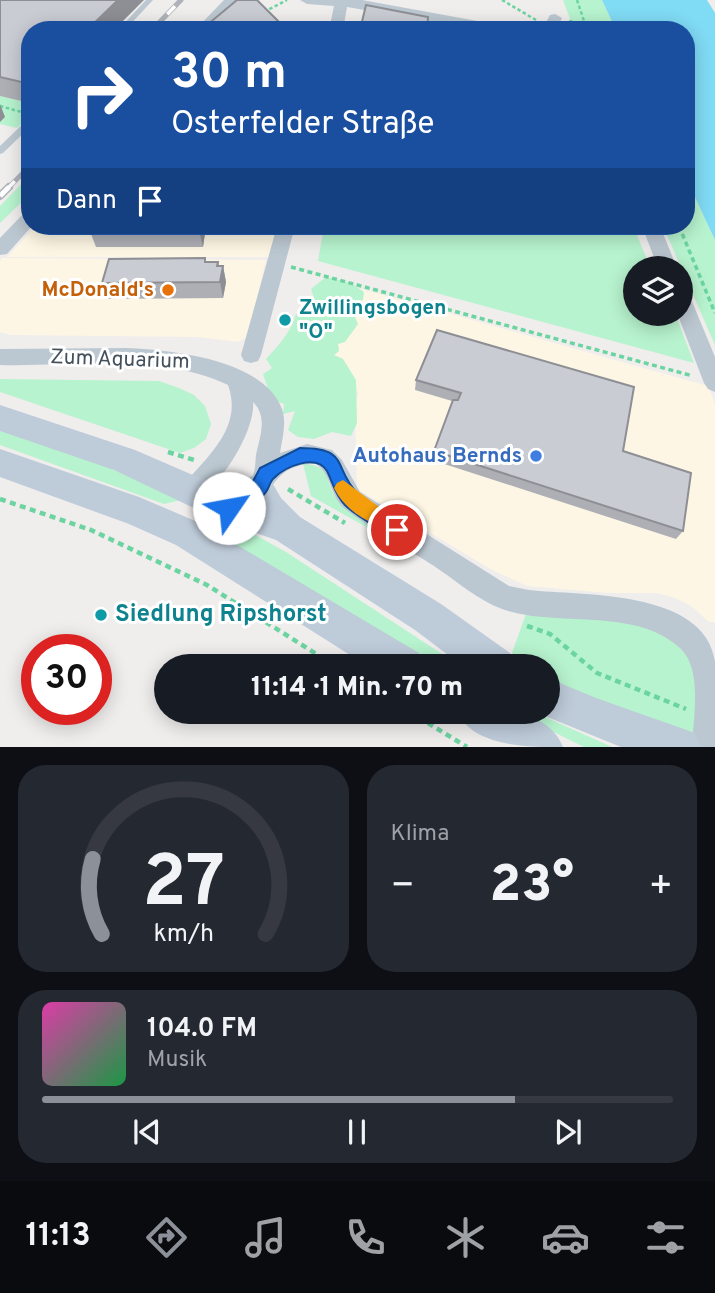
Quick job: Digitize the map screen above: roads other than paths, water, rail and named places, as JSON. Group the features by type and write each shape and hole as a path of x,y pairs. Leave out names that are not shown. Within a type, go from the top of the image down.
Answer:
{"main road":[{"path":"0,418 124,460 229,508 287,528 398,597 478,654"},
{"path":"0,463 139,512 188,534 384,654"},
{"path":"262,481 269,509 287,528"},
{"path":"188,534 193,490"},
{"path":"188,534 229,508"},
{"path":"560,703 681,747"},
{"path":"499,724 542,747"}],"street":[{"path":"210,21 230,0"},
{"path":"307,0 362,4 456,21"},
{"path":"338,21 341,3"},
{"path":"0,249 21,227"},
{"path":"251,355 284,235"},
{"path":"655,235 663,256"},
{"path":"692,326 715,382"},
{"name":"Zum Aquarium","path":"0,357 190,361 236,379 260,393 271,410 273,420 262,481"},
{"path":"193,490 225,452 240,428 244,396 236,379"},
{"path":"229,508 300,455 325,457 336,469 343,489 352,500 504,597 537,606 657,617 706,647 706,747"}],"lane":[{"path":"130,21 150,0"},
{"path":"0,151 21,131"}],"water":[{"path":"602,0 707,0 715,13 715,240 695,197 695,21 612,21"}],"railway":[{"path":"161,21 181,0"},
{"path":"0,196 21,175"}],"place":[{"name":"McDonald's","path":"168,290"},
{"name":"Zwillingsbogen \"O\"","path":"285,320"},
{"name":"Autohaus Bernds","path":"536,456"},
{"name":"Siedlung Ripshorst","path":"101,615"}]}
